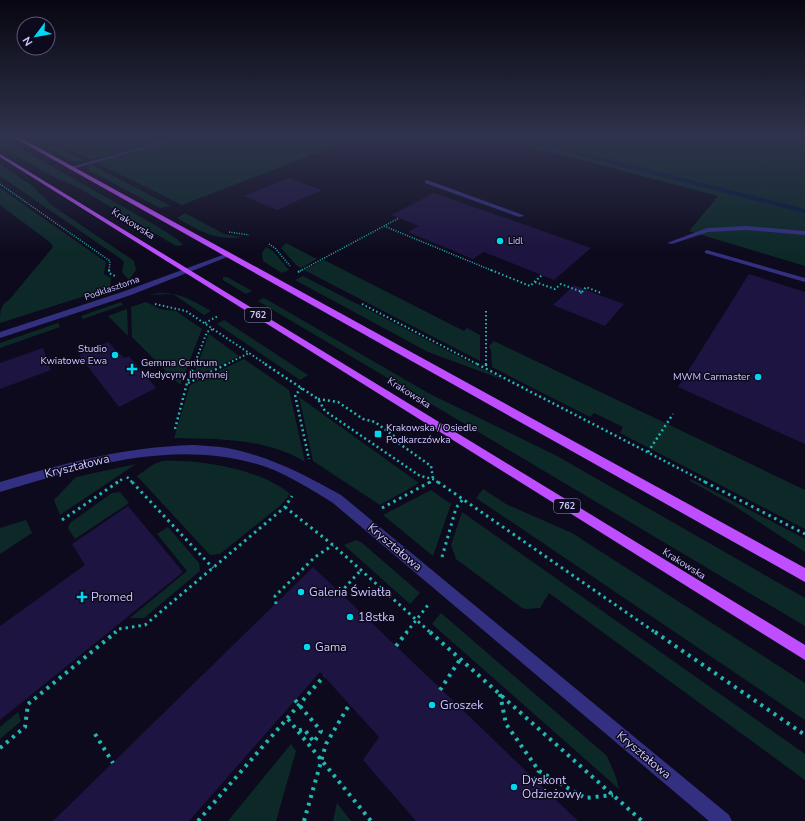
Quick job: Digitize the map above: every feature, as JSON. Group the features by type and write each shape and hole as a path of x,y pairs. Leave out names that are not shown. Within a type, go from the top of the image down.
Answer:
{"main road":[{"name":"Krakowska","path":"34,175 186,271 805,653"},
{"name":"Krakowska","path":"83,175 805,574"}],"street":[{"path":"427,182 521,216"},
{"path":"670,243 707,230 746,228 805,233"},
{"path":"777,230 805,238"},
{"path":"707,252 805,280"},
{"name":"Podklasztorna","path":"0,335 123,295 228,255"},
{"name":"Kryształowa","path":"0,487 91,461 160,449 202,450 236,454 272,465 303,478 337,499 723,821"}],"path":[{"path":"0,184 110,261 109,273 117,276"},
{"path":"294,274 399,218"},
{"path":"384,226 530,286 542,275"},
{"path":"269,244 275,248 292,268 305,275"},
{"path":"535,281 555,289 561,284 581,292 586,287 601,293"},
{"path":"154,303 186,311 205,323 318,399 325,411 420,476 433,479 805,735"},
{"path":"361,303 805,534"},
{"path":"486,311 486,368"},
{"path":"205,323 218,316"},
{"path":"62,520 127,477 173,436 187,383 207,332 214,329"},
{"path":"187,383 249,353"},
{"path":"0,748 25,727 28,704 119,629 145,625 285,507 303,478 310,462 295,394 302,388"},
{"path":"318,399 338,402 363,419 375,422 394,436 397,442 431,466 433,479"},
{"path":"648,452 673,414"},
{"path":"127,477 213,568"},
{"path":"375,504 381,509 426,486 433,479"},
{"path":"285,507 332,544 417,618 642,821"},
{"path":"276,604 275,596 315,557 332,544"},
{"path":"340,593 361,570"},
{"path":"396,646 417,618"},
{"path":"440,690 461,658"},
{"path":"198,821 324,676"},
{"path":"500,694 506,724 539,771 585,798 614,795"},
{"path":"295,700 321,731 314,742 304,728 297,731"},
{"path":"304,821 326,744 349,705"},
{"path":"288,719 371,821"},
{"path":"95,734 113,763"},
{"path":"535,780 539,771"}],"green space":[{"path":"17,175 31,185 53,206 134,261 136,270 129,280 122,272 124,262 121,259 0,176"},
{"path":"51,175 67,175 155,225 177,239 183,245 176,246 79,188"},
{"path":"99,175 112,175 171,206 160,208"},
{"path":"122,175 259,175 182,205"},
{"path":"639,175 805,175 805,266 689,231 718,196"},
{"path":"0,188 106,262 104,274 111,278 110,288 0,323 0,312 2,306 9,300 53,247 51,243 0,205"},
{"path":"185,213 224,234 242,237 224,238 208,234 177,218"},
{"path":"286,243 317,259 301,268 296,265 281,248"},
{"path":"266,247 273,251 289,270 282,273 263,261 262,253"},
{"path":"324,260 464,331 467,328 480,335 480,361 304,270"},
{"path":"303,276 504,380 428,352 295,280"},
{"path":"223,277 227,277 252,291 246,294 223,280"},
{"path":"159,293 173,294 147,295"},
{"path":"173,294 192,301 211,311 204,315"},
{"path":"264,298 430,394 557,456 805,598 805,626 258,301"},
{"path":"121,302 123,305 83,319 81,316"},
{"path":"146,302 160,309 176,311 202,329 180,385 132,337 131,307"},
{"path":"127,309 128,336 108,316"},
{"path":"224,320 308,375 300,380 217,324"},
{"path":"58,323 60,327 0,348 0,343"},
{"path":"209,334 239,356 192,379"},
{"path":"494,341 805,490 805,529 620,433 623,427 594,413 590,417 492,367 491,350 489,346"},
{"path":"244,359 289,390 305,462 290,454 258,444 241,441 174,438 190,385"},
{"path":"299,397 419,483 380,505 313,461"},
{"path":"162,461 193,462 229,467 263,478 278,485 290,494 281,505 220,554 210,555 137,476 154,464"},
{"path":"136,464 60,515 54,500 76,477"},
{"path":"691,479 805,539 805,552 733,505 690,481"},
{"path":"483,489 506,504 572,533 805,683 805,720 476,498"},
{"path":"431,490 451,504 433,556 383,515"},
{"path":"120,492 129,503 75,539 68,528 70,523 112,493"},
{"path":"462,512 805,754 805,780 549,593 540,608 522,608 456,559 451,545"},
{"path":"26,520 32,533 0,554 0,528"},
{"path":"168,527 199,563 200,571 144,618 130,618 187,571 157,534"},
{"path":"356,540 361,542 420,593 410,604 344,545"},
{"path":"441,613 607,756 616,777 619,789 432,624"},
{"path":"18,712 21,721 0,739 0,727"},
{"path":"291,744 296,751 276,821 228,821"},
{"path":"337,803 351,821 333,821"}],"water":[{"path":"656,175 673,175 805,209 805,213"}],"building":[{"path":"289,178 322,190 277,210 244,196"},
{"name":"Lidl","path":"434,193 591,248 554,280 484,252 473,259 408,232 419,226 391,215"},
{"path":"749,274 805,292 805,444 678,387"},
{"path":"574,285 624,304 605,326 553,305"},
{"path":"108,342 124,358 129,356 156,388 119,407 79,355"},
{"path":"43,348 51,370 0,389 0,363"},
{"path":"128,506 183,572 0,720 0,626 85,565 72,544"},
{"path":"313,567 578,821 416,821 363,760 379,737 320,672 189,821 53,821"}],"place":[{"name":"Lidl","path":"500,241"},
{"name":"Studio Kwiatowe Ewa","path":"115,355"},
{"name":"Gemma Centrum Medycyny Intymnej","path":"132,369"},
{"name":"MWM Carmaster","path":"758,377"},
{"name":"Krakowska / Osiedle Podkarczówka","path":"378,434"},
{"name":"Galeria Światła","path":"301,592"},
{"name":"Promed","path":"82,597"},
{"name":"18stka","path":"350,617"},
{"name":"Gama","path":"307,647"},
{"name":"Groszek","path":"432,705"},
{"name":"Dyskont Odzieżowy","path":"514,787"}]}
